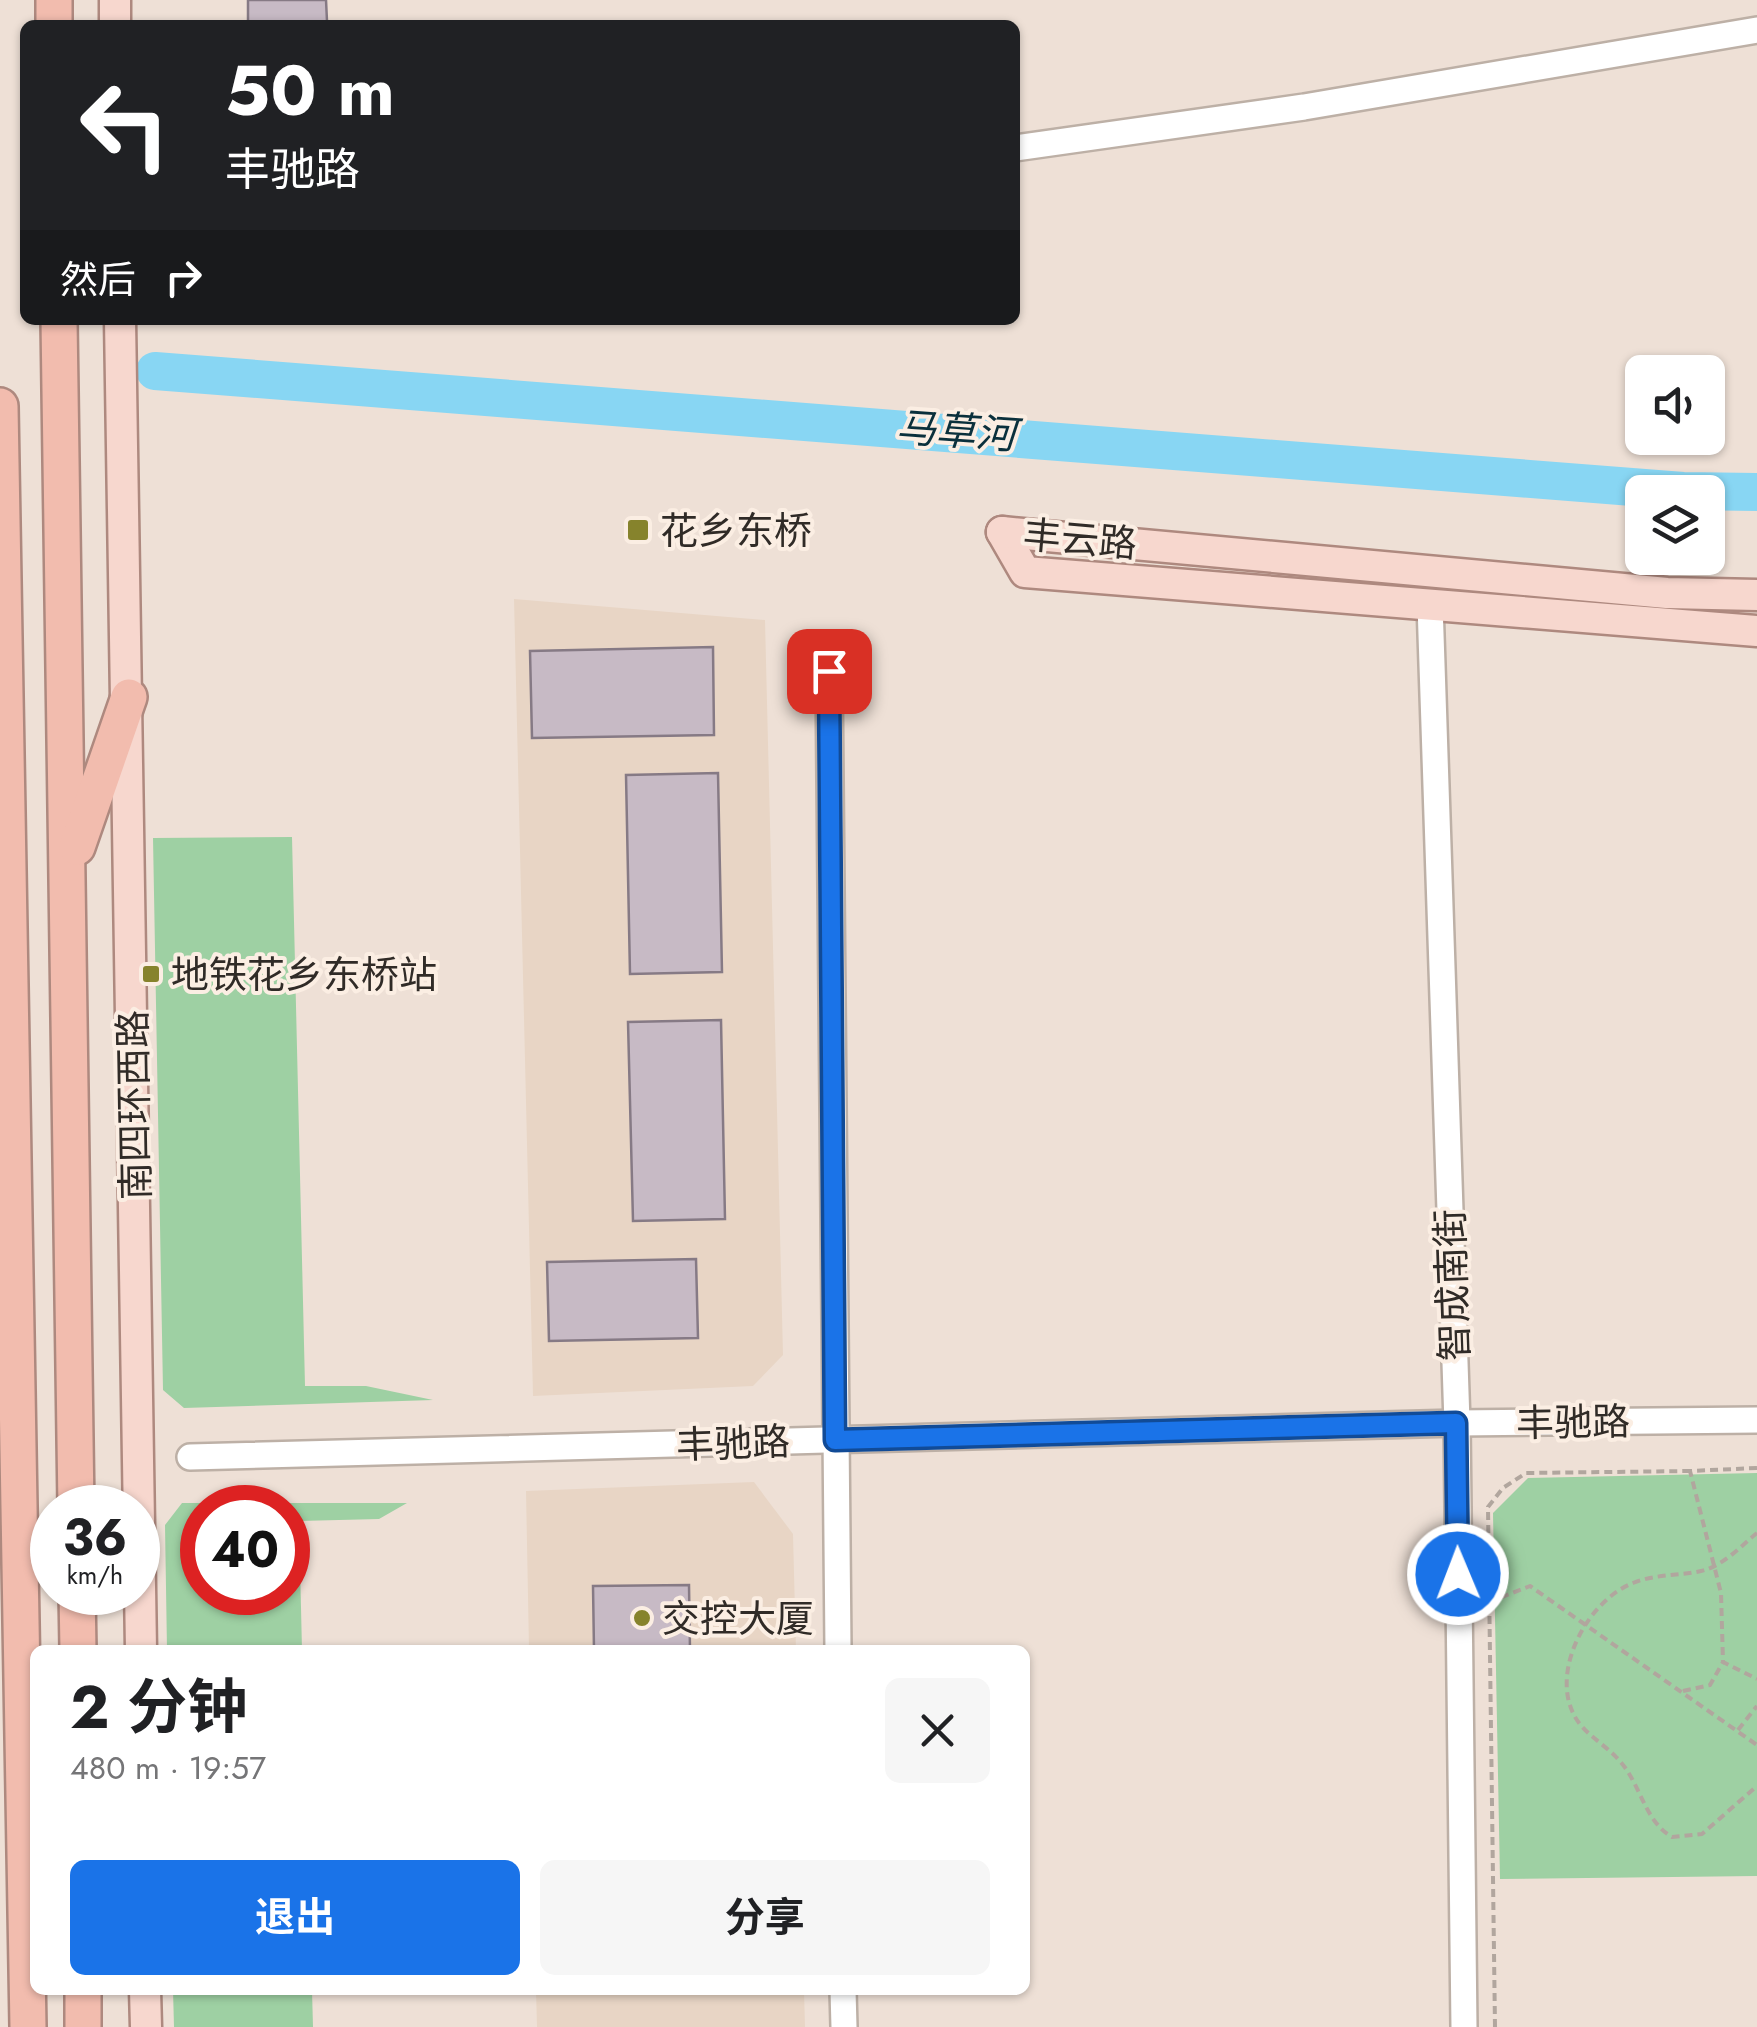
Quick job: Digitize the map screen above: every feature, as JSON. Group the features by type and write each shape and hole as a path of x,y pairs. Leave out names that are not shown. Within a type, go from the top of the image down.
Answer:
{"highway":[{"name":"南四环西路","path":"59,325 76,1485"},
{"path":"0,406 3,758 28,2027"},
{"path":"68,872 129,696"},
{"path":"78,1615 78,1645"},
{"path":"83,1995 83,2027"}],"main road":[{"name":"南四环西路","path":"120,325 120,450 129,696 141,1645"},
{"name":"丰云路","path":"1757,595 1667,593 1002,532 1025,572 1757,631"},
{"path":"145,1995 146,2027"}],"street":[{"path":"1020,147 1304,107 1757,30"},
{"name":"智成南街","path":"1430,604 1456,1423 1464,2027"},
{"path":"829,671 838,1645"},
{"name":"丰驰路","path":"190,1457 1456,1423 1757,1420"},
{"path":"843,1995 844,2027"}],"path":[{"path":"1495,2027 1488,1507 1513,1479 1526,1474 1757,1468"},
{"path":"1680,1692 1710,1684 1723,1662 1723,1616 1715,1566 1690,1471"},
{"path":"1757,1533 1715,1566 1635,1582 1608,1596 1586,1626 1568,1666 1568,1700 1583,1729 1635,1780 1648,1814 1662,1831 1681,1839 1702,1834 1757,1786"},
{"path":"1489,1602 1530,1586 1757,1746"},
{"path":"1723,1662 1757,1679"},
{"path":"1737,1732 1757,1706"}],"shaded area":[{"path":"514,599 765,620 783,1355 753,1386 533,1396"},
{"path":"754,1482 793,1534 796,1645 529,1645 526,1491"},
{"path":"536,1995 804,1995 805,2027 537,2027"}],"green space":[{"path":"292,837 305,1386 366,1386 433,1400 184,1408 163,1390 153,838"},
{"path":"1757,1473 1757,1876 1500,1879 1493,1513 1528,1478"},
{"path":"310,1503 407,1503 379,1519 310,1521"},
{"path":"180,1506 180,1615 301,1615 302,1645 167,1645 165,1525"},
{"path":"173,1995 312,1995 313,2027 174,2027"}],"building":[{"path":"248,0 326,0 327,20 248,20"},
{"path":"713,647 714,735 532,738 530,651"},
{"path":"718,773 722,972 630,974 626,775"},
{"path":"721,1020 725,1219 633,1221 628,1022"},
{"path":"696,1259 698,1338 549,1341 547,1262"},
{"name":"交控大厦","path":"689,1585 690,1645 594,1645 593,1586"}],"waterway":[{"name":"马草河","path":"155,371 1683,491 1757,492"}],"place":[{"name":"花乡东桥","path":"638,530"},
{"name":"地铁花乡东桥站","path":"151,974"},
{"name":"交控大厦","path":"642,1618"}],"route":[{"path":"829,671 835,1440 1456,1423 1458,1574"}]}
